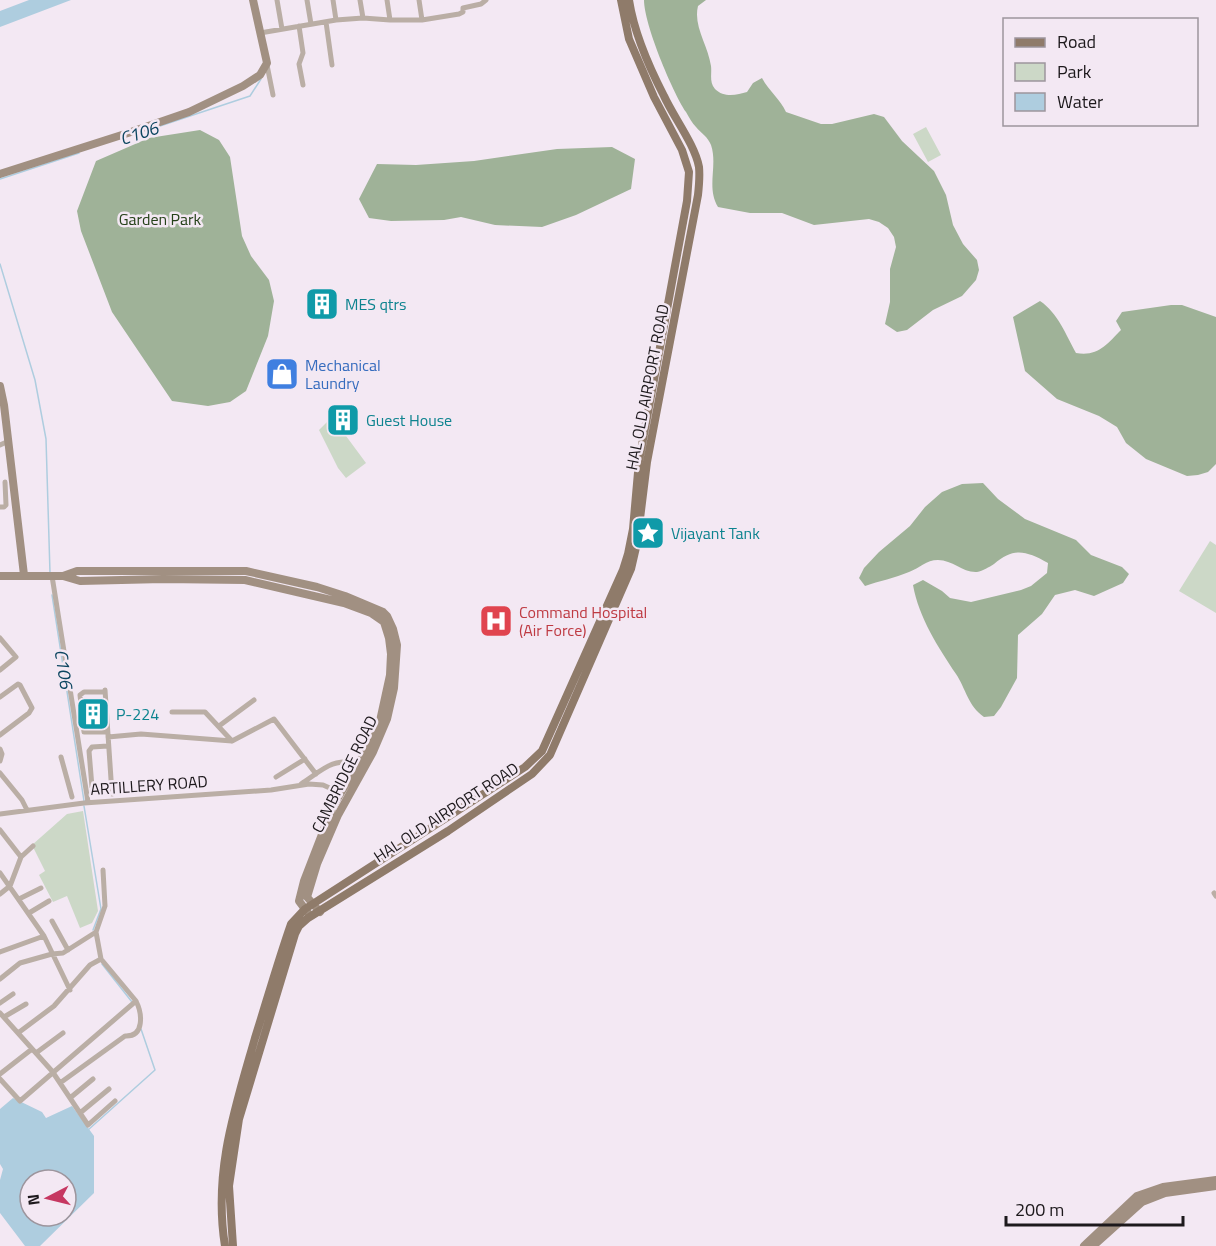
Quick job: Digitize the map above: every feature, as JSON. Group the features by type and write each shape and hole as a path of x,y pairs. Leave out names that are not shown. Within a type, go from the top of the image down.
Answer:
{"main road":[{"name":"HAL OLD AIRPORT ROAD","path":"225,1246 222,1188 224,1155 232,1118 291,924 308,907 517,772 542,751 628,568 639,461 687,201 689,172 682,150 654,98 629,39 621,0"},
{"name":"HAL OLD AIRPORT ROAD","path":"233,1246 229,1186 239,1119 299,926 448,831 532,774 550,755 637,543 647,462 700,176 699,165 663,95 638,36 629,0"}],"street":[{"path":"253,0 273,95"},
{"path":"277,0 282,29"},
{"path":"307,0 311,24"},
{"path":"334,0 336,20"},
{"path":"360,0 363,18"},
{"path":"387,0 390,20"},
{"path":"419,0 422,20"},
{"path":"260,33 336,20 363,18 422,20 459,14 463,12 461,0"},
{"path":"463,8 482,4 486,0"},
{"path":"326,21 332,65"},
{"path":"299,26 303,53 299,64 303,85"},
{"path":"0,174 128,134 189,112 243,86 260,75 267,63"},
{"path":"0,386 9,441 6,505 0,507"},
{"path":"0,445 9,441"},
{"path":"6,482 24,575"},
{"name":"CAMBRIDGE ROAD","path":"0,576 63,576 77,571 246,572 317,587 345,596 383,612 387,616 397,645 394,688 381,736 340,793 304,881 299,901 308,907"},
{"path":"52,576 88,802"},
{"path":"0,638 16,657 0,670"},
{"path":"0,697 18,684 32,708 29,713 0,735"},
{"path":"108,746 92,747 89,751 93,788 112,791 108,746 108,735 105,691 84,692 80,695 84,732 108,735 141,734 232,741 274,719 316,774"},
{"path":"219,726 254,700"},
{"path":"172,712 205,712 232,741"},
{"path":"0,750 2,754 0,760"},
{"path":"61,757 72,797"},
{"path":"276,777 305,759"},
{"name":"ARTILLERY ROAD","path":"300,785 341,760 362,763"},
{"name":"CAMBRIDGE ROAD","path":"308,907 307,892 317,864 362,763"},
{"path":"0,773 22,800 25,810"},
{"name":"ARTILLERY ROAD","path":"0,814 88,802 271,790 300,785 323,785 348,796"},
{"path":"0,830 21,857"},
{"path":"0,894 10,886 21,857 33,846"},
{"path":"60,1083 125,1036 135,1034 141,1023 141,1011 136,1001 99,960 96,932 105,906 103,870"},
{"path":"0,873 44,936 70,990"},
{"path":"19,899 41,888"},
{"path":"29,913 49,901"},
{"path":"308,907 315,914"},
{"path":"52,921 68,950"},
{"path":"0,979 20,963 63,953 96,932"},
{"path":"1,950 44,936"},
{"path":"18,1033 44,1015 70,990 90,965 99,960"},
{"path":"0,1003 14,994"},
{"path":"0,1079 20,1101 52,1071 136,1001"},
{"path":"26,1004 2,1015 52,1071 88,1125 115,1101"},
{"path":"0,1074 63,1033"},
{"path":"70,1098 93,1079"},
{"path":"80,1113 108,1089"},
{"path":"1084,1246 1137,1196 1163,1187 1216,1180"},
{"path":"1093,1246 1142,1202 1166,1193 1216,1186"}],"green space":[{"path":"644,0 706,0 698,6 699,28 711,66 712,84 722,94 747,92 753,83 762,78 786,112 821,124 832,124 874,114 884,117 902,141 934,171 946,195 953,225 963,244 977,260 979,270 976,280 962,296 933,310 907,330 897,332 885,324 890,302 890,269 896,247 894,237 888,228 869,219 814,225 782,213 750,213 718,207 712,184 711,145 692,122 680,102 654,40"},
{"path":"926,127 941,155 928,162 913,134"},
{"name":"Garden Park","path":"200,130 219,140 230,157 242,236 251,256 269,280 274,301 268,336 246,391 230,402 208,406 172,401 112,312 81,231 77,211 96,161 149,138"},
{"path":"612,147 635,159 631,189 576,215 542,227 495,225 461,217 444,220 391,221 369,218 359,199 377,164 416,165 474,161 557,149"},
{"path":"1040,301 1057,318 1076,353 1084,354 1102,348 1121,330 1116,321 1122,312 1182,305 1216,317 1216,464 1208,472 1187,476 1146,459 1126,443 1117,427 1099,416 1057,399 1025,371 1013,317"},
{"path":"332,417 366,463 346,478 338,468 319,430"},
{"path":"983,483 998,499 1025,519 1076,540 1091,555 1122,567 1129,574 1123,583 1094,596 1075,590 1055,595 1042,614 1018,635 1017,678 994,716 984,717 971,703 930,632 913,585 923,580 950,598 971,602 1031,586 1047,573 1048,563 1027,554 1014,553 977,572 967,571 948,562 934,560 904,574 865,586 859,578 864,568 879,552 910,526 925,507 942,492 962,484"},
{"path":"1210,541 1216,545 1216,613 1179,591"},
{"path":"83,811 98,911 92,923 80,928 67,896 53,902 39,875 45,871 32,845 67,814"}],"water":[{"path":"29,0 71,0 0,27 0,11"},
{"path":"13,1098 42,1112 46,1118 72,1106 94,1136 94,1193 78,1209 78,1168 18,1168 18,1228 58,1228 40,1246 25,1246 0,1213 0,1180 3,1169 0,1164 0,1109"}],"waterway":[{"name":"C106","path":"160,126 250,96 261,79"},
{"name":"C106","path":"0,179 79,153"},
{"name":"C106","path":"0,264 35,380 46,439 50,573"},
{"name":"C106","path":"52,595 84,801"},
{"name":"C106","path":"84,806 101,909 93,930"},
{"name":"C106","path":"102,964 132,1002"},
{"name":"C106","path":"88,1130 155,1070 141,1029"}],"place":[{"name":"MES qtrs","path":"322,304"},
{"name":"Mechanical Laundry","path":"282,374"},
{"name":"Guest House","path":"343,420"},
{"name":"Vijayant Tank","path":"648,533"},
{"name":"Command Hospital (Air Force)","path":"496,621"},
{"name":"P-224","path":"93,714"}]}
